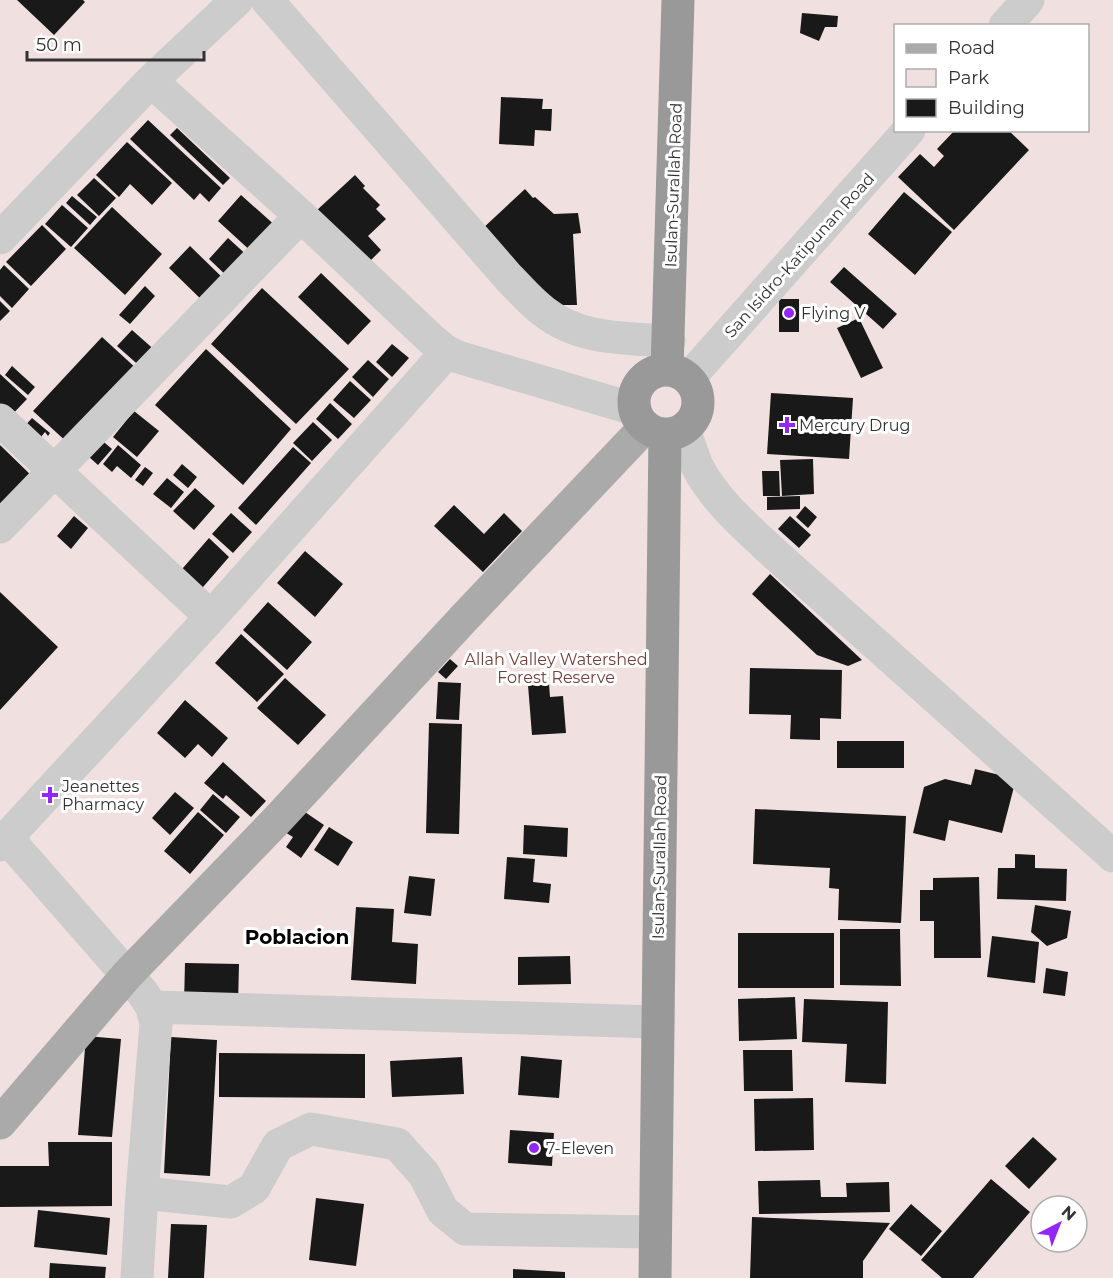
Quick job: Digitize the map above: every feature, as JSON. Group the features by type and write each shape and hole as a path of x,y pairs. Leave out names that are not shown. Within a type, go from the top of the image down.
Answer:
{"highway":[{"name":"Isulan-Surallah Road","path":"675,363 678,0"},
{"path":"675,363 695,386 699,405 691,423 657,425 633,400 639,384 651,373 675,363"},
{"name":"Isulan-Surallah Road","path":"655,1278 657,425"}],"main road":[{"path":"0,1123 127,975 277,820 465,617 657,425"}],"street":[{"path":"0,238 151,81 237,0"},
{"path":"267,0 509,278 542,311 581,333 604,336 675,363"},
{"path":"1007,24 1028,0"},
{"path":"151,81 447,352 657,425 697,465 713,491 734,515 776,555 1113,856"},
{"name":"San Isidro-Katipunan Road","path":"675,363 907,132"},
{"path":"0,526 301,216"},
{"path":"137,1278 156,1024 152,1007 127,975 4,842 210,617 447,352"},
{"path":"0,420 210,617"},
{"path":"152,1007 657,1022"},
{"path":"142,1193 231,1202 254,1188 278,1145 311,1129 397,1144 424,1174 443,1211 465,1229 655,1232"}],"green space":[{"name":"Allah Valley Watershed Forest Reserve","path":"0,0 1113,0 1113,1278 0,1278"}],"building":[{"path":"17,0 83,0 85,2 54,35"},
{"path":"802,13 838,16 837,27 825,27 819,41 800,33"},
{"path":"501,97 543,99 542,109 552,109 551,131 535,130 534,146 499,144"},
{"path":"148,120 221,188 209,202 200,193 194,200 130,139"},
{"path":"177,128 230,178 223,185 170,135"},
{"path":"953,132 1010,132 1029,150 954,230 898,177 920,154 934,167 944,156 937,149"},
{"path":"127,142 172,183 152,205 130,184 119,197 96,175"},
{"path":"355,175 365,186 363,188 380,205 376,209 386,219 368,236 381,250 367,264 316,211"},
{"path":"94,178 116,198 99,216 77,195"},
{"path":"525,189 554,214 578,213 581,233 573,234 577,305 555,305 481,230"},
{"path":"904,192 952,232 915,275 868,234"},
{"path":"241,195 278,228 254,254 218,221"},
{"path":"72,196 97,217 90,225 66,203"},
{"path":"62,205 88,228 71,247 45,224"},
{"path":"112,207 162,254 125,295 74,248"},
{"path":"42,225 66,249 31,286 6,262"},
{"path":"228,238 250,258 230,279 209,259"},
{"path":"190,246 230,285 209,307 169,268"},
{"path":"4,265 29,289 12,308 0,296 0,270"},
{"path":"844,267 897,314 883,329 830,282"},
{"path":"321,273 371,321 348,345 298,297"},
{"path":"145,286 155,296 130,324 119,315"},
{"path":"262,288 349,369 296,424 211,344"},
{"path":"779,299 799,299 799,332 779,332"},
{"path":"0,301 10,311 0,321"},
{"path":"859,318 883,368 861,378 837,328"},
{"path":"132,330 158,353 143,369 117,346"},
{"path":"102,337 138,370 69,444 33,411"},
{"path":"392,344 409,358 392,377 376,362"},
{"path":"206,349 291,429 243,485 155,405"},
{"path":"368,360 389,379 373,397 352,377"},
{"path":"12,366 35,387 28,395 5,375"},
{"path":"0,374 27,399 7,420 0,414"},
{"path":"350,381 371,400 354,418 333,400"},
{"path":"771,393 853,398 849,459 767,454"},
{"path":"330,403 352,424 338,439 316,419"},
{"path":"134,411 159,431 137,457 113,437"},
{"path":"32,418 50,433 48,436 45,432 36,443 21,430"},
{"path":"313,422 332,440 312,461 293,443"},
{"path":"92,432 112,449 98,465 78,447"},
{"path":"0,445 36,480 0,516"},
{"path":"118,445 141,465 131,478 117,466 112,472 103,464"},
{"path":"293,447 311,463 256,525 238,508"},
{"path":"813,459 814,494 782,496 780,460"},
{"path":"182,464 197,477 188,488 173,475"},
{"path":"145,467 153,473 143,486 135,480"},
{"path":"762,471 779,471 780,496 763,496"},
{"path":"167,478 184,492 171,508 153,494"},
{"path":"195,488 215,506 194,530 173,511"},
{"path":"800,496 800,509 767,510 767,497"},
{"path":"454,505 484,534 504,513 522,531 483,572 434,526"},
{"path":"805,506 817,517 808,528 796,517"},
{"path":"231,513 252,532 233,553 212,534"},
{"path":"74,516 88,528 71,549 57,536"},
{"path":"790,516 811,535 799,548 778,529"},
{"path":"209,538 229,557 197,594 176,576"},
{"path":"305,551 343,584 315,617 277,583"},
{"path":"770,574 862,660 848,666 817,655 752,594"},
{"path":"0,592 58,647 0,710"},
{"path":"268,602 312,642 287,670 243,630"},
{"path":"241,634 284,674 257,702 215,663"},
{"path":"450,659 458,666 446,679 438,672"},
{"path":"750,668 842,670 841,719 820,718 820,740 790,739 791,715 749,714"},
{"path":"285,678 326,715 298,745 257,708"},
{"path":"438,682 461,683 459,720 436,719"},
{"path":"549,684 550,697 563,696 566,733 532,735 528,685"},
{"path":"185,700 228,738 212,757 198,744 185,758 157,733"},
{"path":"429,723 462,724 459,834 426,833"},
{"path":"837,741 904,741 904,768 837,768"},
{"path":"223,762 266,801 251,817 226,795 223,799 204,783"},
{"path":"975,769 1016,779 1002,833 949,820 945,841 913,833 924,787 945,779 971,785"},
{"path":"175,792 194,808 170,835 152,818"},
{"path":"213,794 240,817 226,833 200,810"},
{"path":"299,808 324,825 301,858 286,847 293,837 283,831"},
{"path":"755,809 906,816 901,923 838,920 839,889 829,888 830,868 753,864"},
{"path":"198,812 224,835 190,874 164,851"},
{"path":"524,825 568,828 567,857 523,854"},
{"path":"329,827 353,842 338,866 314,850"},
{"path":"1015,854 1035,855 1035,868 1067,869 1066,901 997,899 998,868 1015,868"},
{"path":"507,857 535,859 533,882 551,884 549,903 504,899"},
{"path":"409,876 435,879 431,916 404,913"},
{"path":"979,877 981,958 934,958 934,921 920,921 920,890 933,890 933,878"},
{"path":"1035,905 1071,911 1067,938 1047,946 1031,932"},
{"path":"356,907 394,909 392,942 418,944 416,984 351,980"},
{"path":"840,929 900,929 901,986 840,985"},
{"path":"738,933 834,933 834,988 738,988"},
{"path":"992,936 1039,942 1035,983 987,977"},
{"path":"570,956 571,984 518,985 518,957"},
{"path":"185,963 239,964 238,1005 184,1004"},
{"path":"1046,968 1068,972 1065,996 1043,993"},
{"path":"795,997 797,1039 739,1041 738,999"},
{"path":"804,999 888,1002 886,1084 845,1082 847,1044 802,1042"},
{"path":"86,1036 121,1039 112,1137 78,1135"},
{"path":"171,1037 217,1040 210,1176 164,1173"},
{"path":"743,1050 792,1050 793,1091 744,1091"},
{"path":"219,1053 365,1054 365,1098 219,1097"},
{"path":"521,1056 562,1060 559,1098 518,1095"},
{"path":"462,1057 464,1094 392,1097 390,1061"},
{"path":"813,1098 814,1150 755,1151 754,1099"},
{"path":"510,1130 554,1133 552,1166 508,1163"},
{"path":"1033,1137 1057,1159 1029,1189 1005,1166"},
{"path":"48,1142 112,1142 112,1206 0,1207 0,1166 49,1166"},
{"path":"991,1179 1029,1211 973,1278 942,1278 921,1260"},
{"path":"820,1180 821,1197 847,1197 846,1183 889,1182 890,1212 759,1214 758,1181"},
{"path":"316,1198 364,1204 356,1266 309,1260"},
{"path":"911,1204 942,1231 921,1256 889,1229"},
{"path":"38,1210 110,1218 107,1255 34,1247"},
{"path":"752,1217 890,1223 863,1261 863,1278 750,1278"},
{"path":"171,1224 207,1225 204,1278 168,1278"},
{"path":"50,1263 106,1267 105,1278 49,1278"},
{"path":"513,1269 565,1272 565,1278 513,1278"}],"place":[{"name":"Flying V","path":"789,313"},
{"name":"Mercury Drug","path":"787,425"},
{"name":"Jeanettes Pharmacy","path":"50,795"},
{"name":"7-Eleven","path":"534,1148"}],"district":[{"name":"Poblacion","path":"297,937"}]}
